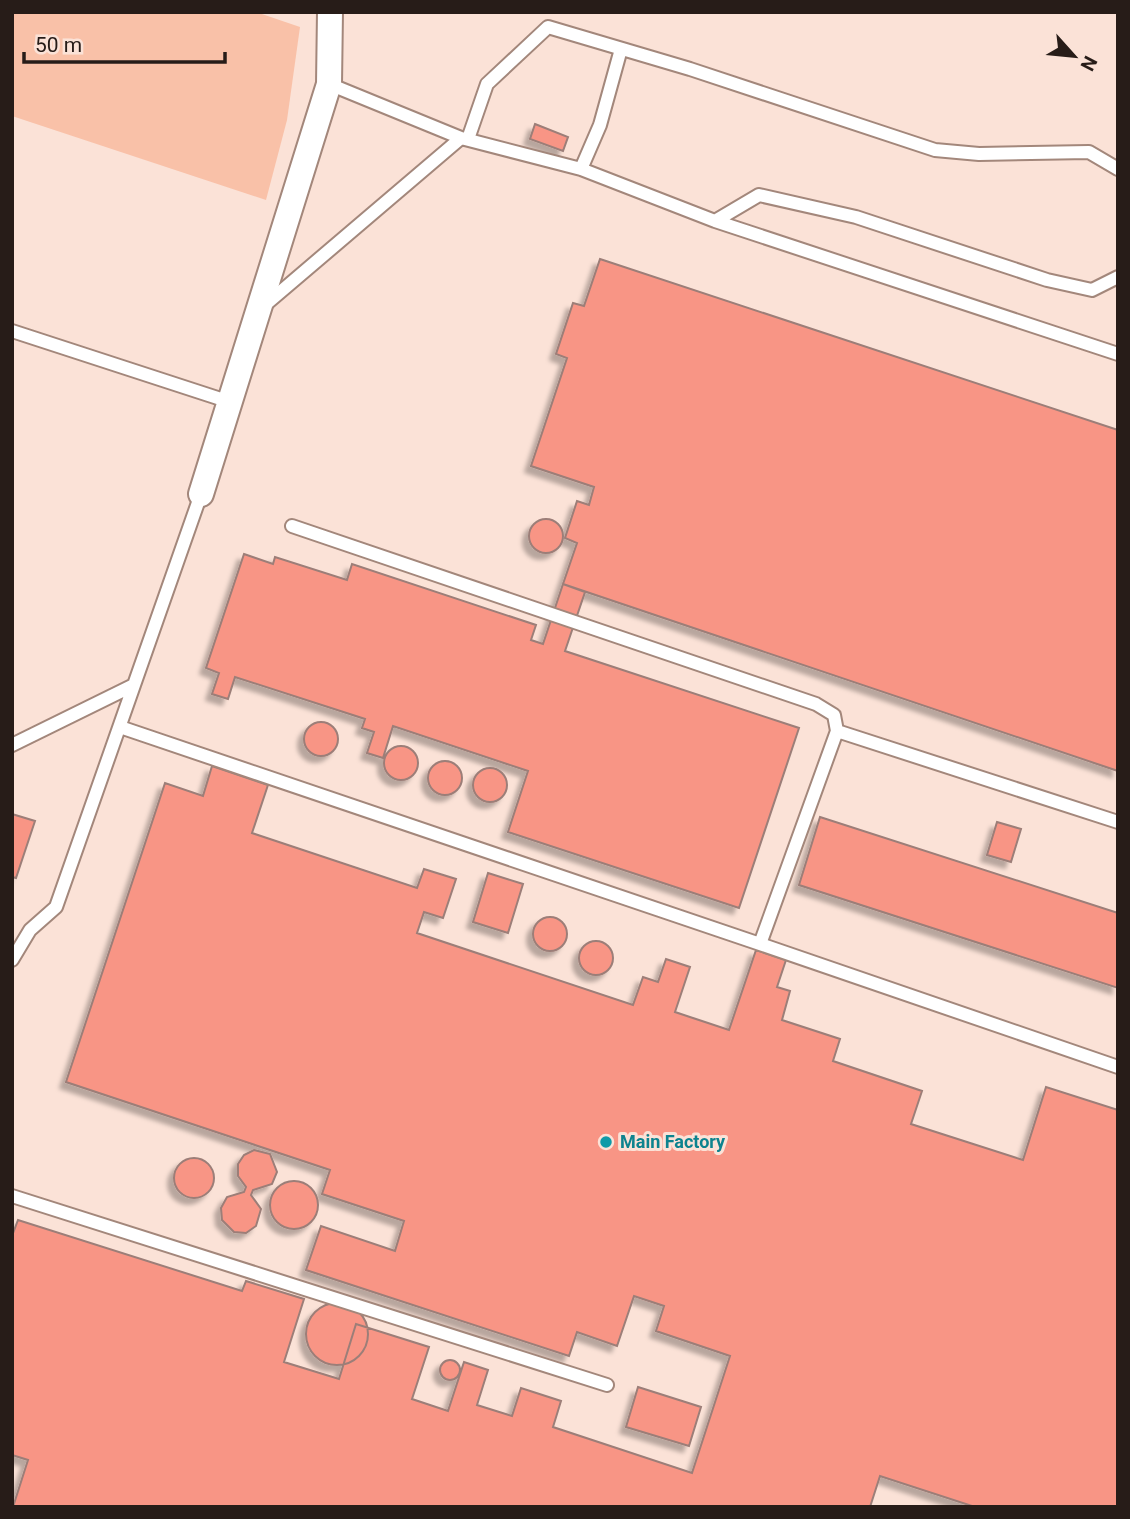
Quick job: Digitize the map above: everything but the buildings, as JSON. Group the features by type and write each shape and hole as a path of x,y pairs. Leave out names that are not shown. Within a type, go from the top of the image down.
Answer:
{"street":[{"path":"201,494 329,84 330,12"}],"lane":[{"path":"258,311 465,139 487,84 548,27 935,150 979,154 1089,152 1118,169"},
{"path":"581,169 600,125 621,49"},
{"path":"329,84 465,139 581,169 715,221 1118,354"},
{"path":"715,221 759,195 856,218 1047,280 1092,290 1118,277"},
{"path":"12,331 230,402"},
{"path":"12,960 30,930 55,907 201,494"},
{"path":"292,526 824,707 834,715 837,731 760,944"},
{"path":"12,745 134,685"},
{"path":"120,727 1118,1067"},
{"path":"837,731 1118,822"},
{"path":"12,1196 607,1385"}],"shaded area":[{"path":"12,12 256,12 300,27 287,120 266,200 12,116"}],"place":[{"name":"Main Factory","path":"606,1142"}]}
